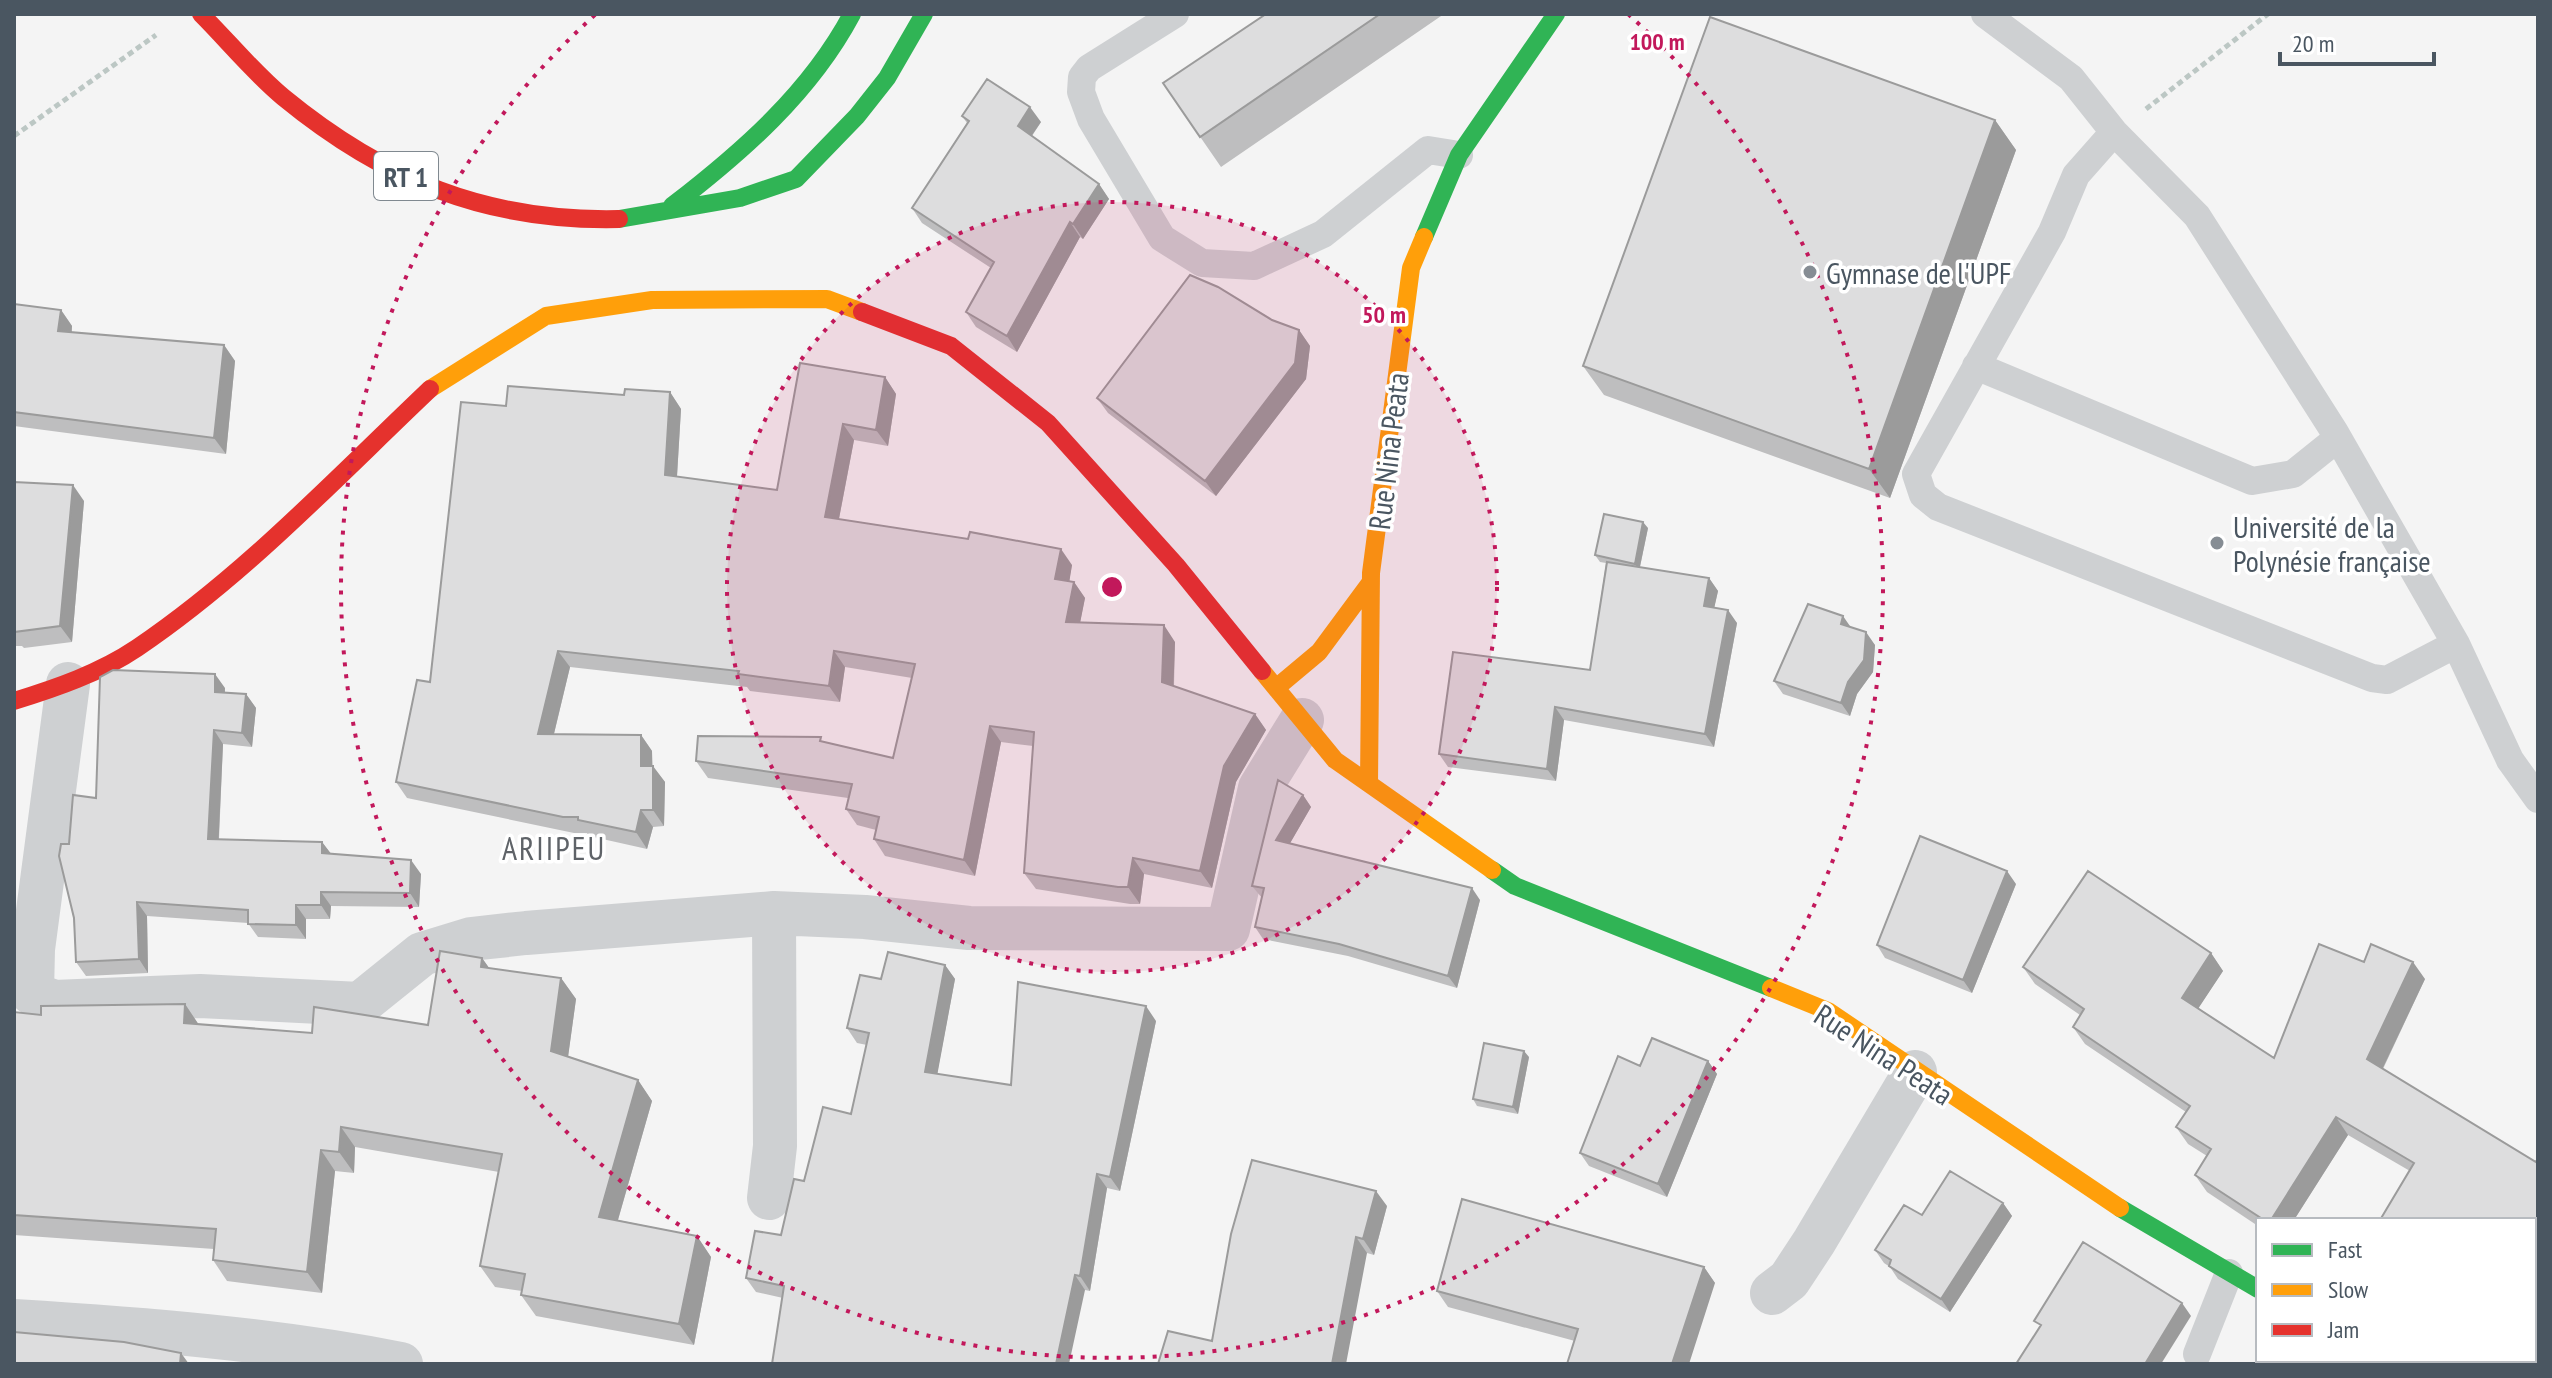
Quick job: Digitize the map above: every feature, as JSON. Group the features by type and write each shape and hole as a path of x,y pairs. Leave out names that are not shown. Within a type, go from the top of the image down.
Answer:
{"street":[{"name":"RT 1","path":"201,14 282,96 371,159 451,197 521,215 568,219 634,219 662,213 729,163 767,125 807,81 852,14"},
{"path":"662,213 740,198 796,179 857,116 887,78 924,14"},
{"name":"Rue Nina Peata","path":"1369,783 1370,583 1411,268 1459,155 1556,14"},
{"name":"Rue Nina Peata","path":"14,701 68,684 136,649 255,554 431,388 546,316 652,300 827,299 951,346 1048,423 1176,565 1335,760 1515,886 1828,1011 2166,1238 2256,1288"},
{"path":"68,684 33,949 32,993 54,1002 200,996 360,1004 422,954 471,939 774,913 865,917 969,928 1228,929 1260,788 1289,704 1305,670 1323,651 1354,600 1370,583"},
{"path":"769,1198 775,1146 774,913"},
{"path":"1772,1293 1789,1280 1814,1242 1915,1072"},
{"path":"14,1321 170,1330 318,1348 401,1364"}],"lane":[{"path":"1175,14 1089,68 1082,77 1081,92 1091,119 1162,238 1202,263 1254,266 1323,234 1428,150 1459,155"},
{"path":"1985,14 2071,78 2114,132 2197,216 2338,438 2456,644 2510,760 2538,799"},
{"path":"2114,132 2076,175 2052,232 1916,474 1923,495 1938,507 2372,678 2387,680 2456,644"},
{"path":"1976,366 2252,481 2293,474 2338,438"},
{"path":"2197,1354 2229,1273"}],"path":[{"path":"2114,132 2268,14"},
{"path":"14,136 166,27"}],"building":[{"path":"1266,14 1380,14 1200,137 1163,83"},
{"name":"Gymnase de l'UPF","path":"1710,17 1995,120 1869,469 1583,366"},
{"path":"987,79 1030,107 1018,126 1099,184 1073,224 1070,222 1007,336 966,312 994,262 912,208 969,121 962,116"},
{"path":"1190,275 1218,287 1272,320 1299,330 1295,363 1205,481 1097,398"},
{"path":"14,304 61,310 58,331 224,345 214,438 14,412"},
{"path":"800,363 885,377 876,430 843,424 825,517 968,539 970,532 1061,549 1055,579 1074,582 1066,622 1164,625 1162,682 1255,714 1224,766 1200,871 1133,858 1128,887 1024,873 1034,732 990,726 964,860 874,839 879,817 846,809 852,784 696,761 698,736 821,737 820,741 893,758 915,664 834,651 829,686 738,674 739,671 558,651 538,734 641,735 641,766 653,766 653,810 641,810 636,832 578,820 578,817 563,817 396,782 417,680 430,682 461,402 506,406 508,386 624,395 625,389 670,392 665,475 777,490"},
{"path":"14,482 73,485 60,626 14,632"},
{"path":"1604,514 1643,522 1635,564 1595,555"},
{"path":"1607,562 1709,578 1704,606 1728,610 1705,734 1555,707 1547,769 1439,754 1453,652 1590,670"},
{"path":"1808,604 1843,616 1841,624 1866,632 1864,660 1848,682 1841,703 1774,681"},
{"path":"113,670 215,674 215,692 246,694 242,733 214,730 208,839 322,842 322,853 411,860 410,893 321,892 321,905 296,905 296,925 248,924 248,910 137,902 139,959 76,962 74,918 59,856 61,844 69,844 73,795 96,798 100,677"},
{"path":"1278,780 1303,795 1276,840 1472,888 1448,976 1339,944 1255,927 1264,888 1252,886"},
{"path":"1920,836 2007,871 1963,980 1877,945"},
{"path":"2088,871 2211,953 2182,998 2274,1058 2319,944 2364,962 2371,944 2413,962 2367,1059 2536,1162 2538,1158 2538,1219 2536,1222 2536,1218 2381,1218 2414,1163 2336,1117 2272,1218 2261,1218 2195,1175 2211,1149 2176,1127 2190,1106 2073,1027 2084,1009 2023,967"},
{"path":"440,951 482,958 481,967 561,978 551,1051 638,1080 599,1217 697,1236 679,1324 521,1295 525,1274 480,1266 502,1154 341,1127 339,1152 321,1150 307,1272 213,1260 216,1229 14,1215 14,1012 41,1015 41,1006 185,1004 184,1023 312,1033 314,1007 428,1025"},
{"path":"888,952 945,965 925,1072 1011,1085 1018,982 1146,1006 1110,1177 1097,1174 1080,1276 1075,1275 1056,1364 772,1364 784,1286 746,1278 755,1231 781,1235 794,1179 804,1181 823,1107 851,1114 869,1033 847,1028 860,975 881,979"},
{"path":"1652,1038 1708,1061 1658,1184 1580,1153 1618,1056 1640,1066"},
{"path":"1484,1043 1524,1051 1513,1107 1473,1099"},
{"path":"1252,1160 1376,1191 1363,1239 1356,1237 1332,1364 1158,1364 1168,1331 1212,1341 1231,1234"},
{"path":"1950,1171 2003,1203 1941,1299 1889,1266 1891,1260 1875,1250 1904,1205 1922,1215"},
{"path":"1462,1199 1704,1267 1672,1364 1567,1364 1578,1329 1437,1291"},
{"path":"2083,1242 2182,1303 2145,1364 2016,1364 2041,1325 2034,1321"},
{"path":"14,1332 124,1342 181,1353 180,1364 14,1364"}],"traffic: fast":[{"path":"672,206 749,142 795,95 816,70 852,14"},
{"path":"619,219 740,198 796,179 857,116 887,78 924,14"},
{"path":"1424,237 1459,155 1556,14"},
{"path":"1492,870 1515,886 1771,988"},
{"path":"2120,1208 2256,1288"}],"traffic: slow":[{"path":"1369,783 1371,573 1411,268 1424,237"},
{"path":"430,389 546,316 652,300 827,299 862,312"},
{"path":"1276,688 1319,652 1370,583"},
{"path":"1262,671 1335,760 1492,870"},
{"path":"1771,988 1828,1011 2120,1208"}],"traffic: jam":[{"path":"201,14 283,97 360,152 399,173 481,204 525,213 619,219"},
{"path":"862,312 951,346 1048,423 1176,565 1262,671"},
{"path":"14,701 108,665 177,620 289,524 430,389"}],"place":[{"name":"Gymnase de l'UPF","path":"1810,272"},
{"name":"Université de la Polynésie française","path":"2217,543"}],"district":[{"name":"ARIIPEU","path":"554,848"}]}
